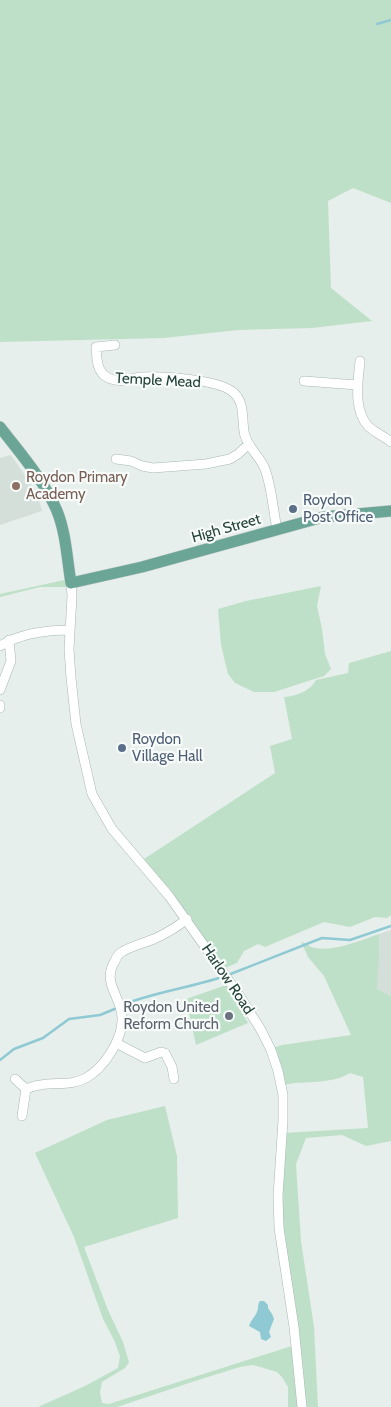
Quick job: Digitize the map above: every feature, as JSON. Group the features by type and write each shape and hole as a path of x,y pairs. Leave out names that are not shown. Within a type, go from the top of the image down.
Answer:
{"main road":[{"path":"0,427 39,479 57,511 72,583"},
{"name":"High Street","path":"72,583 159,563 277,529 332,516 391,511"}],"street":[{"name":"Temple Mead","path":"115,345 96,347 101,372 110,379 120,381 142,377 182,378 220,384 228,387 236,394 242,406 246,437 265,470 277,529"},
{"path":"360,361 357,385 359,403 368,426 391,442"},
{"path":"304,381 357,385"},
{"path":"116,460 131,461 142,466 154,468 206,464 230,459 249,444"},
{"name":"Harlow Road","path":"72,583 69,662 76,724 92,794 112,830 169,896 250,1011 270,1050 280,1077 283,1120 279,1176 280,1246 294,1327 302,1407"},
{"path":"0,646 9,640 45,631 70,630"},
{"path":"0,690 11,661 9,640"},
{"path":"26,1089 41,1084 75,1082 86,1078 100,1067 120,1034 122,1019 120,1005 112,991 110,978 112,966 119,954 155,938 187,920"},
{"path":"116,1043 145,1058 160,1052 165,1053 172,1066 174,1079"},
{"path":"15,1079 26,1089"},
{"path":"22,1116 26,1089"}],"shaded area":[{"name":"Roydon Primary Academy","path":"11,455 37,493 42,511 0,525 0,458"},
{"path":"391,930 391,996 377,989 377,968 380,944 379,934"}],"green space":[{"path":"0,0 391,0 391,203 353,188 328,201 331,288 372,321 312,328 238,330 164,338 0,342"},
{"path":"69,579 69,587 40,587 0,597 0,594"},
{"path":"321,586 317,606 325,654 331,669 324,676 274,692 254,692 235,683 228,674 221,645 218,609 246,601"},
{"path":"391,651 391,915 387,918 375,917 350,927 324,922 265,947 258,944 244,951 237,963 223,969 174,898 144,859 275,773 270,746 292,739 284,697 303,692 316,680 348,673 349,663"},
{"path":"379,934 380,948 377,989 391,996 391,1141 366,1146 342,1135 306,1138 296,1164 301,1241 314,1327 318,1407 288,1407 288,1387 282,1377 277,1372 253,1365 240,1367 117,1407 38,1407 85,1386 118,1368 120,1356 103,1319 74,1237 35,1153 107,1120 165,1106 177,1156 178,1218 84,1247 108,1310 123,1342 129,1362 125,1368 102,1382 100,1392 102,1403 109,1404 295,1345 279,1228 283,1133 368,1128 363,1077 350,1073 343,1077 326,1081 283,1085 272,1048 351,1035 324,976 308,957 301,941 315,948 322,949 347,945"},
{"path":"226,985 248,1023 196,1045 186,999"}],"water":[{"path":"260,1301 264,1301 268,1305 274,1319 269,1332 271,1337 266,1341 261,1339 260,1332 249,1326 257,1312"}],"waterway":[{"path":"377,24 391,20"},
{"path":"228,975 322,938 350,940 391,926"},
{"path":"122,1005 222,977"},
{"path":"0,1060 14,1049 43,1038 69,1019 100,1015 117,1008"}],"place":[{"name":"Roydon Primary Academy","path":"16,486"},
{"name":"Roydon Post Office","path":"293,509"},
{"name":"Roydon Village Hall","path":"122,748"},
{"name":"Roydon United Reform Church","path":"229,1016"}]}
